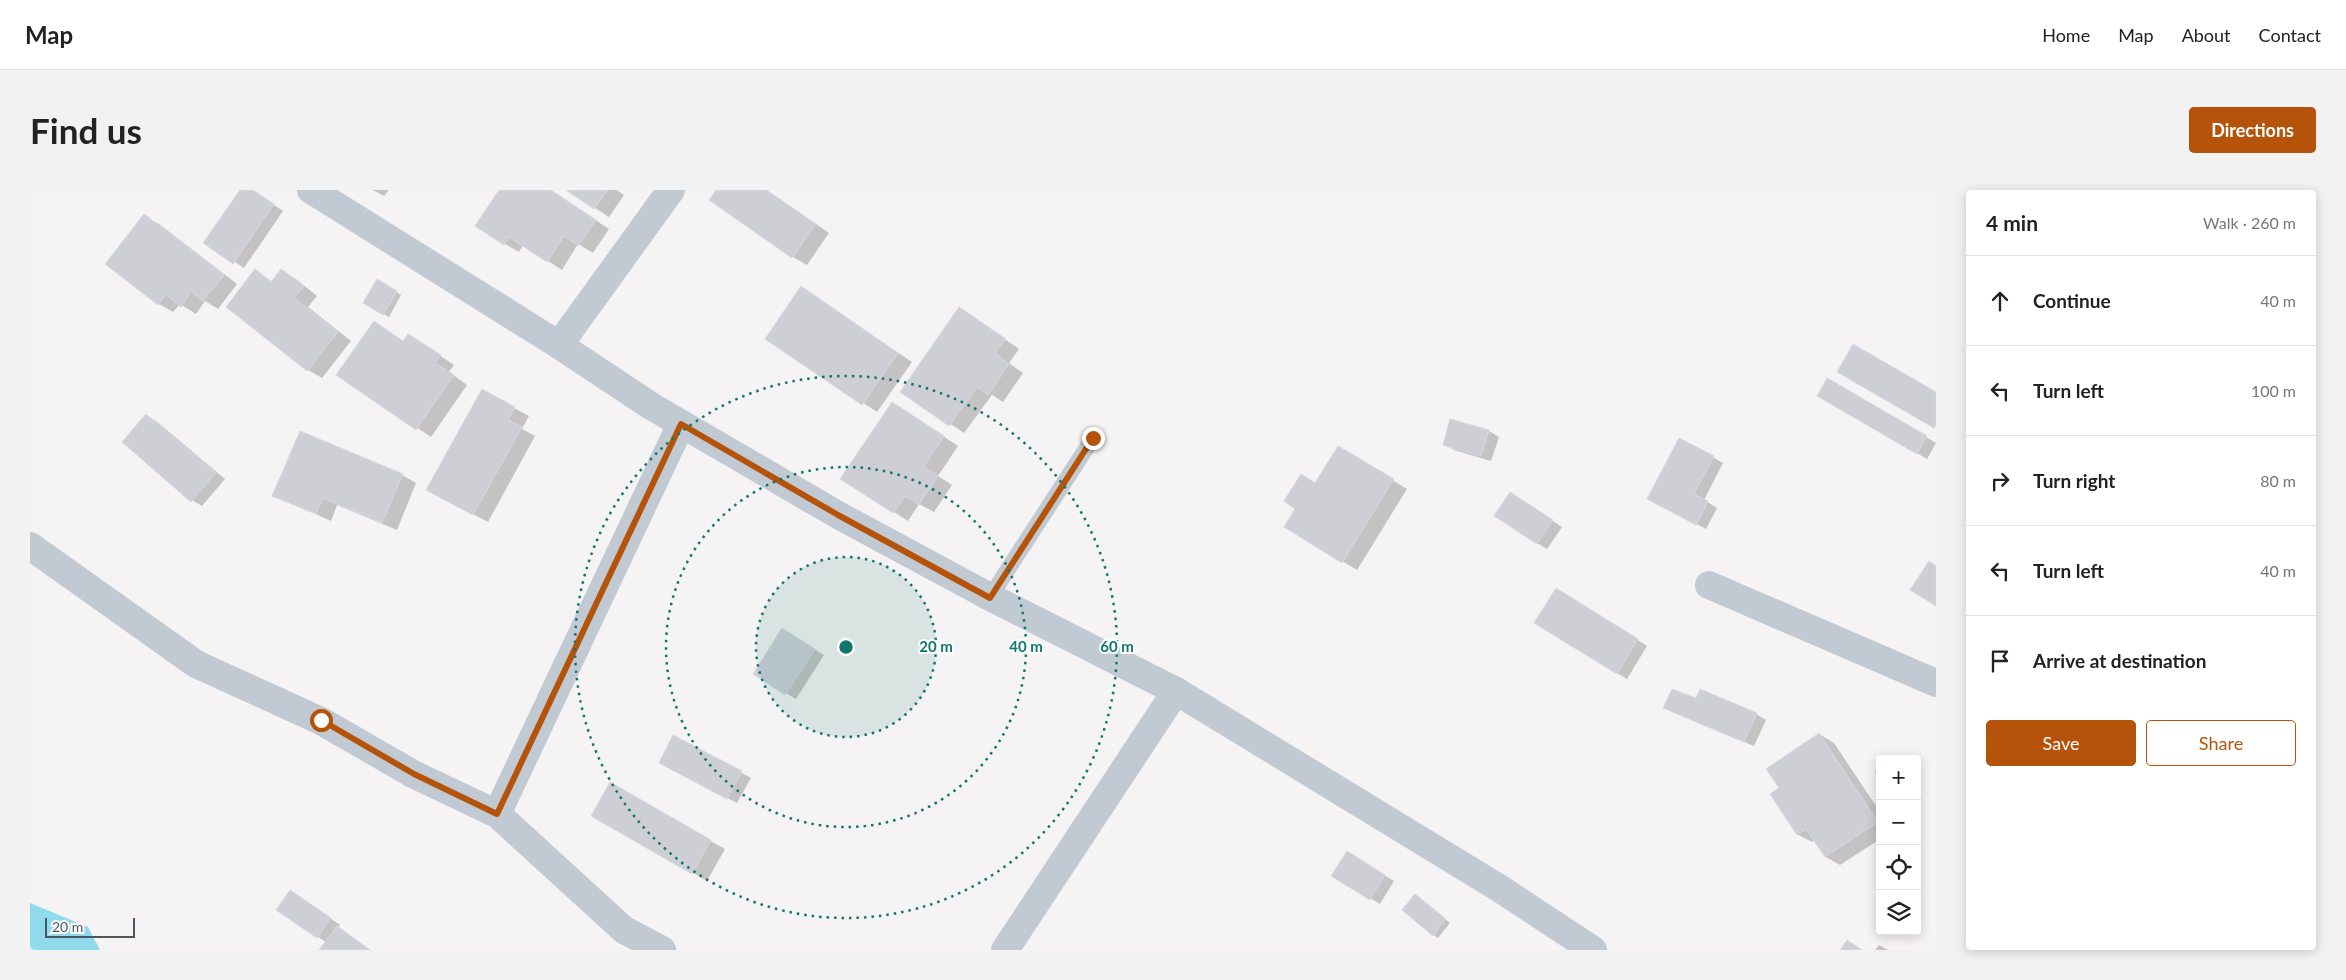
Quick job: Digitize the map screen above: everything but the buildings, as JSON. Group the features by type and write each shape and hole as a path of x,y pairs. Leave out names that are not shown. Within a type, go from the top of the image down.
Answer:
{"street":[{"path":"311,190 559,345 681,424 838,515 990,598 1176,691 1499,888 1593,950"},
{"path":"559,345 671,190"},
{"path":"497,814 681,424"},
{"path":"30,546 196,664 321,720 414,774 497,814 624,930 662,950"},
{"path":"1709,585 1936,683"},
{"path":"1005,950 1176,691"}],"lane":[{"path":"990,598 1093,438"}],"water":[{"path":"30,903 88,927 100,950 30,950"}],"route":[{"path":"321,720 414,774 497,814 681,424 838,515 990,598 1093,438"}]}
